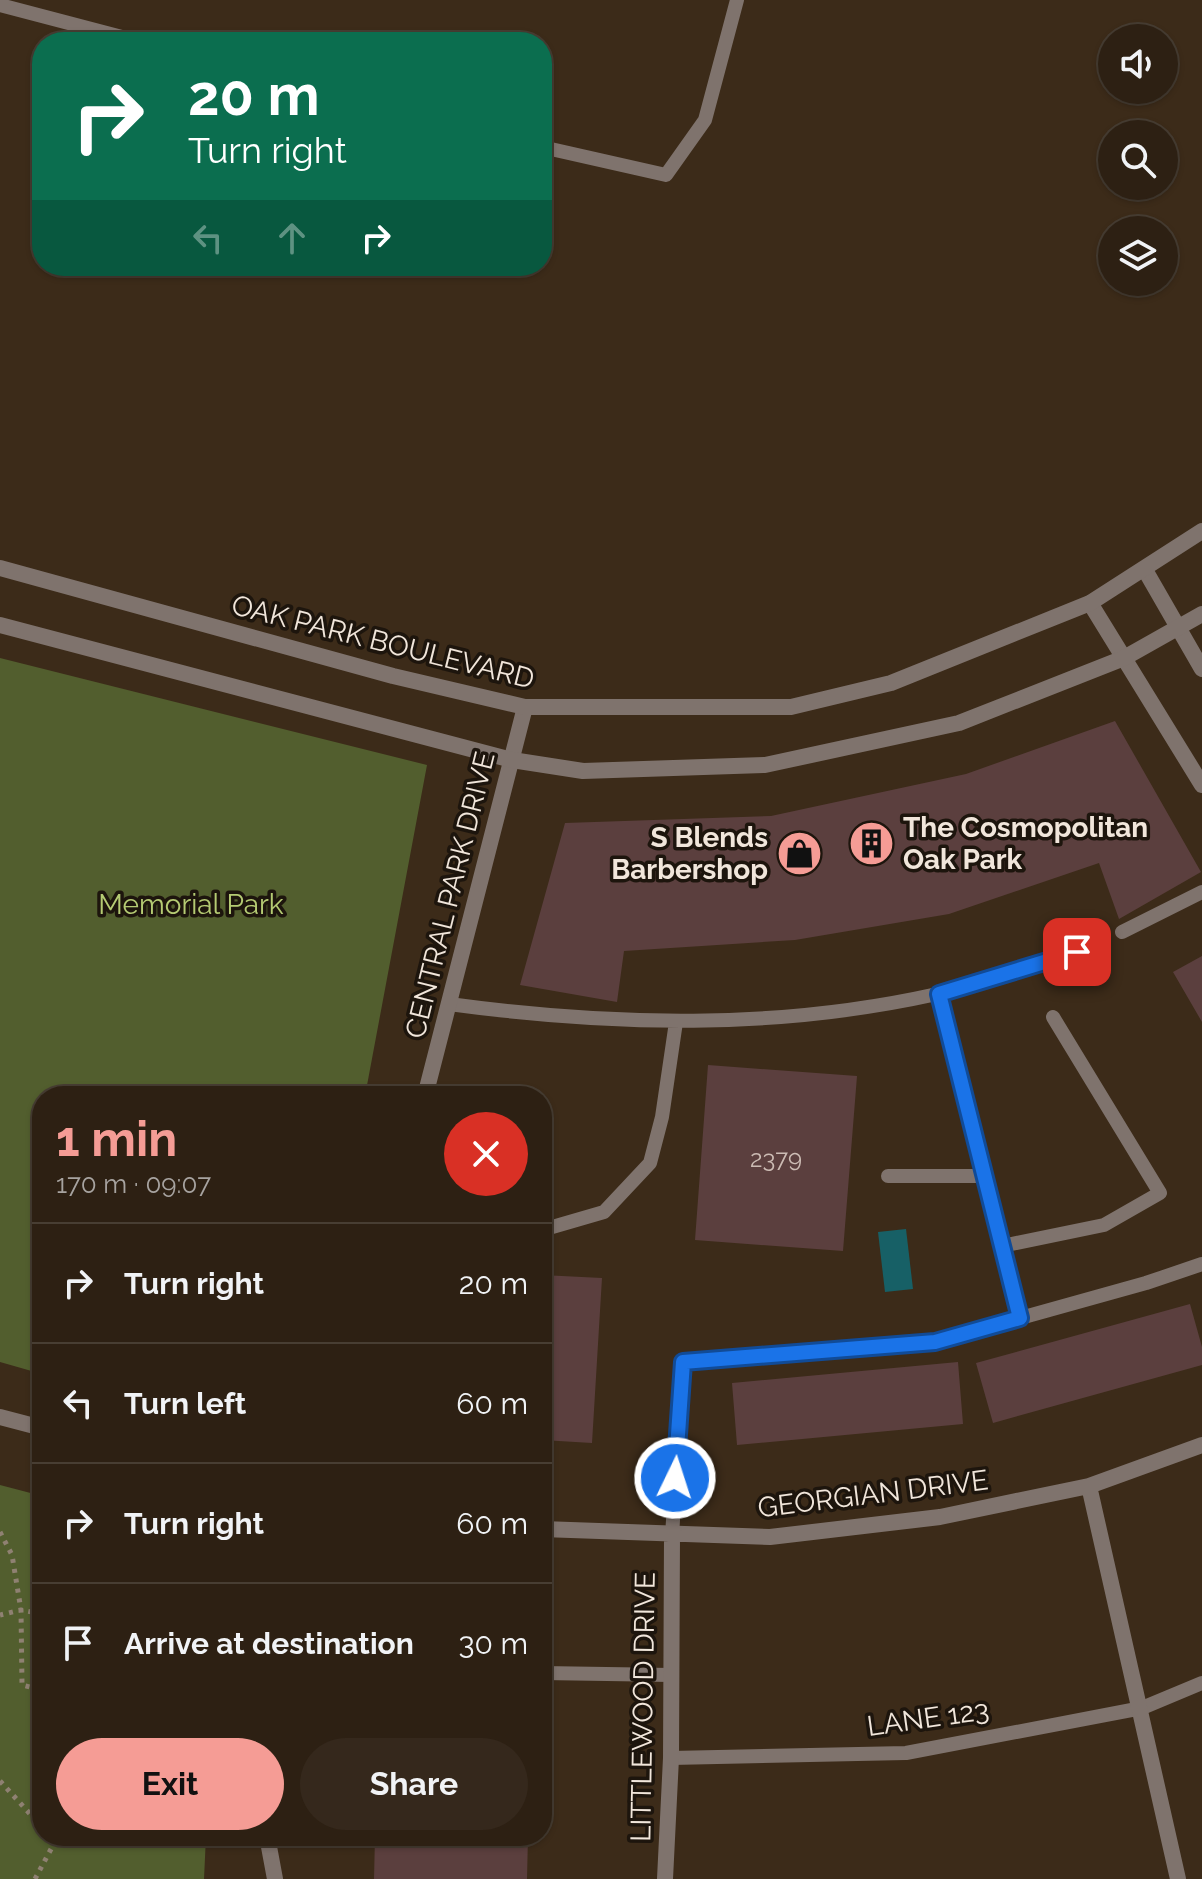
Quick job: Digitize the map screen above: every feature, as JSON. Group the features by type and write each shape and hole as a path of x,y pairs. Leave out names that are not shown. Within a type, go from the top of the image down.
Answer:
{"street":[{"name":"OAK PARK BOULEVARD","path":"0,568 393,676 525,707 791,707 891,683 1090,603 1202,531"},
{"path":"1145,570 1202,669"},
{"path":"1090,603 1202,785"},
{"path":"0,625 512,760 583,771 765,765 959,723 1124,658 1202,614"},
{"name":"CENTRAL PARK DRIVE","path":"428,1086 525,707"},
{"path":"0,1417 32,1425"},
{"name":"GEORGIAN DRIVE","path":"552,1530 770,1537 940,1517 1089,1486 1202,1445"},
{"path":"1089,1486 1142,1708 1178,1879"},
{"name":"LITTLEWOOD DRIVE","path":"665,1879 671,1758 672,1536"},
{"path":"269,1846 275,1879"}],"lane":[{"path":"552,149 666,175 705,120 737,0"},
{"path":"0,5 103,32"},
{"path":"1122,932 1202,892"},
{"path":"449,1004 547,1018 676,1022 798,1015 939,994 1077,952"},
{"path":"939,994 1020,1318"},
{"path":"1002,1246 1104,1225 1160,1193 1053,1017"},
{"path":"552,1227 604,1212 650,1163 662,1117 676,1022"},
{"path":"888,1176 984,1176"},
{"path":"672,1536 683,1362 935,1342 1146,1283 1202,1264"},
{"path":"552,1673 671,1675"},
{"name":"LANE 123","path":"671,1758 906,1753 1142,1708 1202,1683"}],"path":[{"path":"0,1532 12,1555 21,1610 22,1685 32,1688"},
{"path":"0,1615 21,1610 32,1612"},
{"path":"0,1781 32,1816"},
{"path":"35,1879 53,1846"}],"green space":[{"name":"Memorial Park","path":"0,658 427,765 367,1086 32,1086 32,1371 0,1362"},
{"path":"0,1485 32,1493 32,1846 206,1846 204,1879 0,1879"}],"water":[{"path":"906,1229 913,1289 885,1292 878,1232"}],"building":[{"name":"The Cosmopolitan Oak Park","path":"1115,721 1201,872 1119,919 1099,863 949,914 795,940 624,951 617,1002 520,985 565,823 771,816 966,774"},
{"path":"1202,956 1202,1022 1173,972"},
{"path":"708,1065 857,1076 843,1251 695,1240"},
{"path":"552,1276 602,1278 592,1443 552,1441"},
{"path":"1190,1304 1202,1347 1202,1365 993,1423 976,1363"},
{"path":"958,1362 963,1424 737,1445 732,1383"},
{"path":"375,1846 528,1846 527,1879 374,1879"}],"place":[{"name":"The Cosmopolitan Oak Park","path":"872,843"},
{"name":"S Blends Barbershop","path":"799,853"}],"route":[{"path":"675,1478 683,1362 935,1342 1020,1318 939,994 1077,952"}]}
